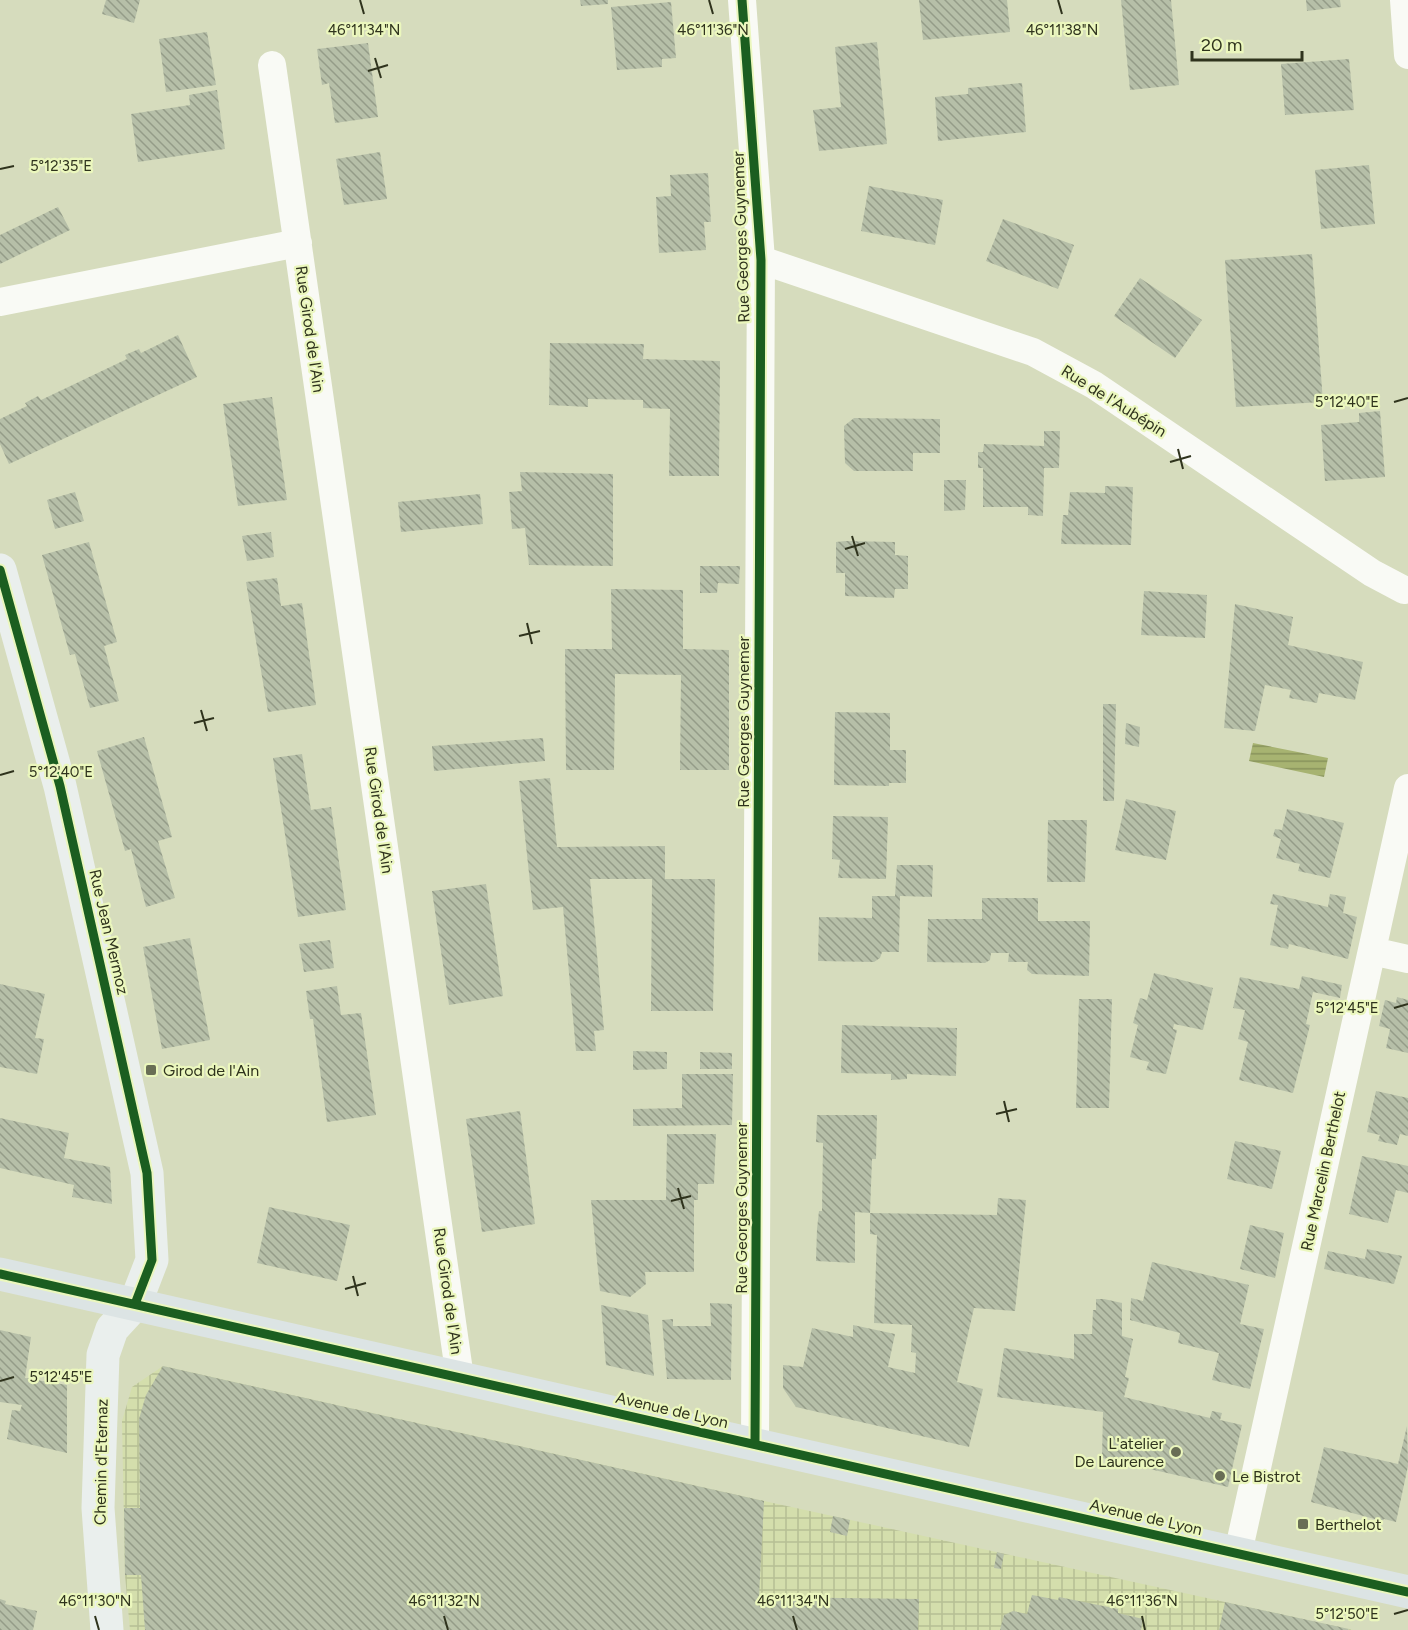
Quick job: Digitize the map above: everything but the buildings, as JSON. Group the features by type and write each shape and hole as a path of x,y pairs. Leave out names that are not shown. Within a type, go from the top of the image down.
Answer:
{"main road":[{"name":"Avenue de Lyon","path":"0,1274 1408,1592"}],"street":[{"name":"Rue Georges Guynemer","path":"742,0 761,260 755,1444"},
{"path":"1404,0 1408,55"},
{"name":"Rue Girod de l'Ain","path":"272,65 460,1378"},
{"name":"Rue Girod de l'Ain","path":"0,302 298,243"},
{"name":"Rue de l'Aubépin","path":"761,260 1033,352 1094,385 1372,573 1407,593"},
{"name":"Rue Jean Mermoz","path":"0,570 60,786 147,1173 152,1260 135,1304"},
{"name":"Rue Marcelin Berthelot","path":"1238,1554 1408,788"},
{"path":"1372,951 1408,959"},
{"name":"Chemin d'Eternaz","path":"107,1630 98,1508 103,1355 112,1329 135,1304"}],"shaded area":[{"path":"1253,743 1328,758 1324,777 1249,761"},
{"path":"163,1366 1353,1630 130,1630 125,1575 122,1421 132,1387"}],"cycle path":[{"path":"742,0 761,260 755,1444"},
{"path":"0,570 60,786 147,1173 152,1260 135,1304"},
{"path":"0,1274 1408,1592"}],"place":[{"name":"Girod de l'Ain","path":"151,1070"},
{"name":"L'atelier De Laurence","path":"1176,1452"},
{"name":"Le Bistrot","path":"1220,1476"},
{"name":"Berthelot","path":"1303,1524"}]}
